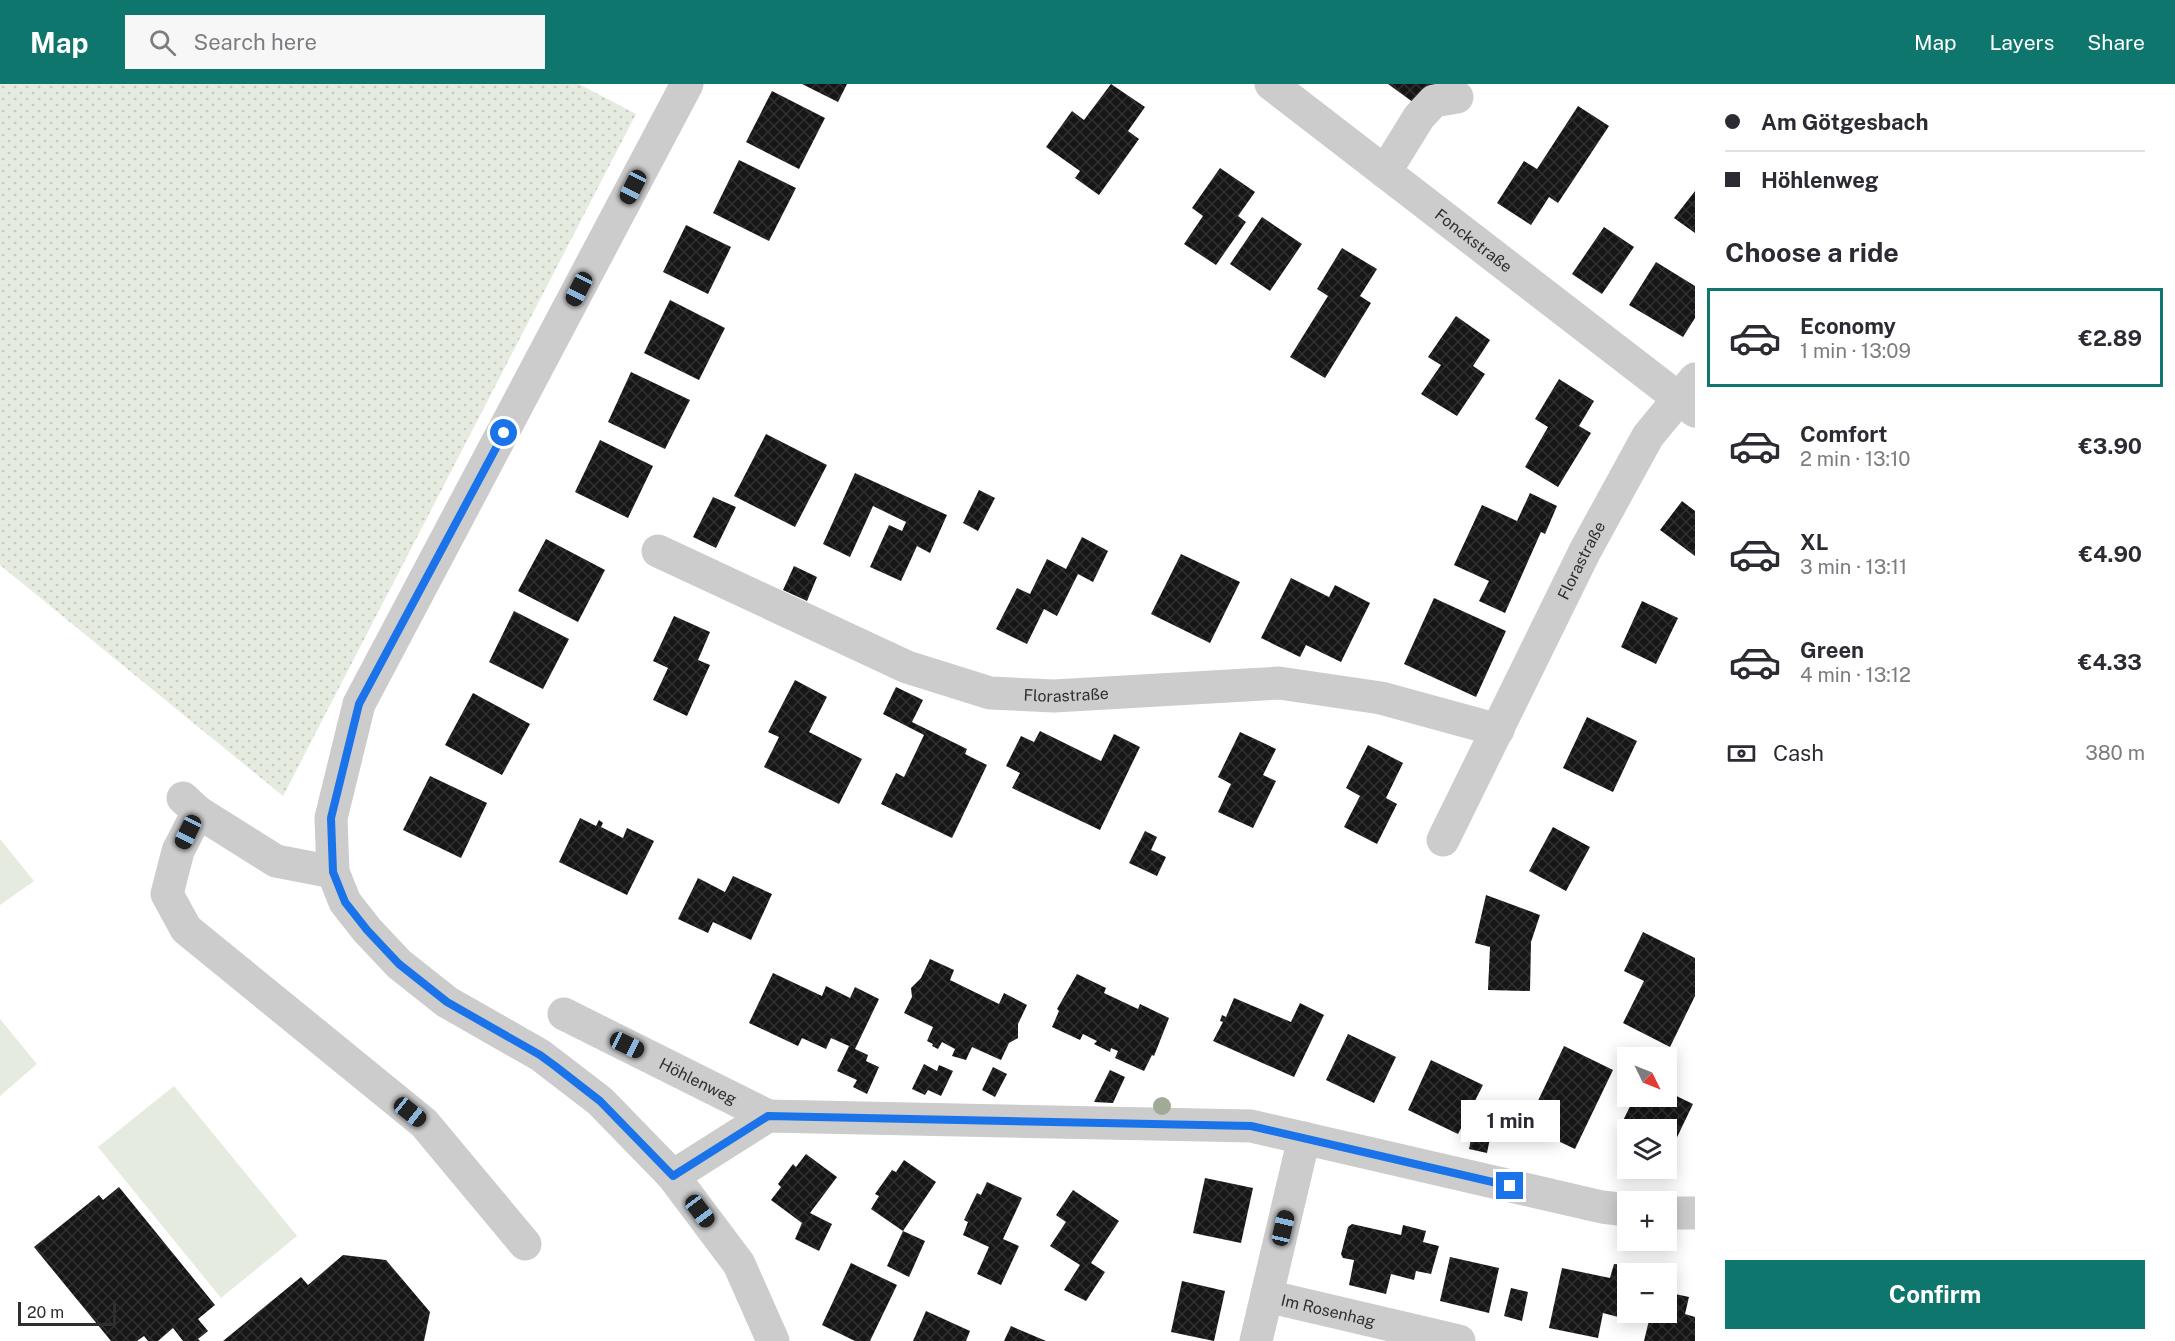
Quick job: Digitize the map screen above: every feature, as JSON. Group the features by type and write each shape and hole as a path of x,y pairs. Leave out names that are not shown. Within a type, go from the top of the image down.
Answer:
{"street":[{"path":"687,84 359,704 331,818 333,872 345,902 367,930 399,964 447,1002 540,1055 600,1101 673,1176 739,1264 773,1341"},
{"name":"Fonckstraße","path":"1271,84 1385,172 1689,396"},
{"path":"1385,172 1419,117 1434,102 1457,97"},
{"name":"Florastraße","path":"1443,840 1591,540 1648,436 1689,396"},
{"name":"Florastraße","path":"658,551 907,667 990,693 1054,696 1279,683 1382,698 1498,730"},
{"path":"333,872 276,861 190,805 167,894 186,929 424,1123 525,1244"},
{"name":"Höhlenweg","path":"564,1014 768,1116 1251,1126 1617,1209"},
{"path":"673,1176 768,1116"},
{"path":"1256,1341 1304,1138"},
{"path":"1677,1213 1695,1213"},
{"name":"Im Rosenhag","path":"1267,1296 1459,1341"}],"shaded area":[{"path":"0,84 579,84 636,114 283,796 0,565"},
{"path":"0,839 34,881 0,905"},
{"path":"0,1019 37,1064 0,1096"},
{"path":"174,1086 297,1236 221,1298 98,1147"}],"building":[{"path":"802,84 847,84 838,102"},
{"path":"1111,84 1145,107 1128,131 1139,139 1099,195 1075,178 1080,171 1046,147 1072,111 1084,120"},
{"path":"1388,84 1438,84 1421,108"},
{"path":"772,91 825,118 799,169 746,142"},
{"path":"1578,106 1609,126 1558,203 1549,197 1531,225 1497,203 1524,161 1537,169"},
{"path":"739,160 796,188 769,241 713,213"},
{"path":"1220,168 1255,192 1238,216 1246,222 1216,265 1184,244 1203,216 1192,208"},
{"path":"1695,191 1695,233 1674,218"},
{"path":"1262,217 1302,244 1270,291 1230,264"},
{"path":"686,225 731,247 708,294 663,272"},
{"path":"1604,227 1634,247 1602,294 1572,274"},
{"path":"1342,248 1377,269 1360,296 1371,303 1325,378 1290,357 1328,296 1317,289"},
{"path":"1656,262 1695,286 1695,318 1683,337 1629,305"},
{"path":"670,300 725,328 699,380 644,353"},
{"path":"1456,316 1490,340 1473,366 1485,374 1457,416 1421,394 1441,365 1428,357"},
{"path":"631,372 690,400 665,449 608,422"},
{"path":"1559,379 1594,401 1579,426 1591,433 1558,487 1525,467 1548,427 1535,419"},
{"path":"766,434 827,465 795,527 734,496"},
{"path":"600,440 653,466 628,518 575,492"},
{"path":"855,473 947,515 930,553 917,546 901,581 870,567 889,525 902,531 906,522 873,506 850,557 823,544"},
{"path":"979,490 995,498 978,531 963,523"},
{"path":"1530,493 1557,506 1545,534 1541,532 1505,613 1479,601 1489,581 1454,565 1482,505 1517,521"},
{"path":"713,497 736,507 716,548 693,537"},
{"path":"1682,501 1695,511 1695,556 1660,530"},
{"path":"1082,537 1108,551 1093,582 1078,574 1057,616 1044,609 1027,644 996,629 1017,588 1030,594 1047,559 1066,569"},
{"path":"546,539 605,570 578,622 518,591"},
{"path":"1181,554 1240,582 1210,643 1151,614"},
{"path":"794,566 817,577 807,601 783,590"},
{"path":"1291,578 1329,597 1335,585 1370,603 1341,662 1306,645 1300,657 1261,638"},
{"path":"1434,598 1506,631 1476,697 1404,664"},
{"path":"1642,601 1678,618 1656,664 1621,647"},
{"path":"514,611 569,639 543,689 489,662"},
{"path":"674,616 710,632 698,660 710,665 687,716 653,700 668,668 653,661"},
{"path":"795,680 827,697 809,732 862,759 839,804 764,767 779,737 768,732"},
{"path":"896,687 923,700 912,722 967,749 965,754 987,765 952,838 881,804 896,773 904,777 924,735 883,714"},
{"path":"473,693 530,724 502,775 445,745"},
{"path":"1587,717 1637,741 1613,792 1563,768"},
{"path":"1040,731 1101,761 1114,734 1140,747 1100,830 1012,788 1020,773 1006,766 1021,736 1034,742"},
{"path":"1240,732 1276,749 1263,775 1276,781 1253,828 1218,812 1231,784 1218,777"},
{"path":"1368,745 1403,763 1386,798 1397,804 1377,844 1344,827 1360,796 1346,788"},
{"path":"430,776 487,803 461,858 403,830"},
{"path":"580,818 596,826 599,820 603,823 601,827 623,838 627,828 654,841 627,895 559,862"},
{"path":"1553,827 1590,847 1566,891 1529,871"},
{"path":"1145,831 1157,837 1151,850 1166,857 1157,876 1129,863"},
{"path":"733,876 772,894 751,940 713,922 708,933 678,919 698,878 725,892"},
{"path":"1486,895 1540,915 1531,942 1530,991 1488,990 1490,947 1475,943"},
{"path":"1643,932 1695,958 1695,996 1670,1047 1623,1023 1644,981 1624,971"},
{"path":"930,959 954,970 950,980 999,1004 1004,993 1027,1005 1018,1024 1018,1038 1009,1043 1001,1060 972,1047 966,1060 952,1056 955,1049 942,1042 938,1049 927,1041 933,1027 904,1013 912,997 911,988 921,978"},
{"path":"773,973 822,996 826,986 850,998 855,987 879,999 855,1049 868,1055 866,1061 879,1067 867,1094 853,1087 857,1080 837,1071 849,1046 831,1038 826,1049 802,1038 798,1046 749,1023"},
{"path":"1077,974 1106,988 1104,993 1138,1009 1140,1004 1169,1018 1154,1056 1152,1055 1144,1071 1115,1058 1118,1051 1111,1048 1110,1052 1094,1044 1097,1041 1083,1034 1080,1040 1052,1027 1059,1011 1057,1009"},
{"path":"1234,998 1291,1022 1300,1003 1324,1015 1294,1077 1213,1041 1223,1022 1220,1021 1222,1015 1226,1017"},
{"path":"1348,1034 1396,1057 1374,1103 1326,1080"},
{"path":"1564,1046 1613,1070 1575,1149 1526,1126"},
{"path":"1431,1060 1483,1085 1458,1134 1408,1110"},
{"path":"924,1064 937,1071 939,1065 953,1071 941,1096 928,1090 925,1095 912,1089"},
{"path":"993,1067 1007,1074 995,1097 982,1090"},
{"path":"1110,1070 1125,1077 1113,1103 1094,1102"},
{"path":"1677,1096 1693,1104 1677,1137 1677,1119 1624,1119 1630,1107 1677,1107"},
{"path":"1473,1130 1491,1133 1487,1153 1469,1149"},
{"path":"806,1154 837,1177 810,1213 832,1224 819,1251 795,1239 802,1223 771,1200 781,1187 778,1184 793,1164 796,1167"},
{"path":"904,1160 936,1182 903,1231 871,1209 879,1196 875,1194 892,1170 896,1172"},
{"path":"1205,1178 1253,1188 1241,1243 1193,1233"},
{"path":"987,1182 1022,1198 1003,1239 1019,1246 1001,1285 977,1274 989,1247 963,1235 968,1222 964,1220 977,1193 981,1195"},
{"path":"119,1187 215,1305 198,1319 208,1331 198,1339 200,1341 183,1341 173,1328 158,1341 148,1341 144,1336 137,1341 111,1341 34,1247 99,1195 103,1200"},
{"path":"1073,1190 1119,1221 1091,1263 1105,1272 1086,1301 1064,1290 1080,1265 1050,1246 1066,1222 1056,1215"},
{"path":"1352,1224 1401,1235 1403,1225 1426,1231 1423,1242 1439,1246 1431,1274 1416,1271 1414,1280 1391,1274 1386,1294 1349,1285 1354,1260 1343,1258 1341,1254 1348,1227"},
{"path":"903,1231 925,1241 909,1277 887,1266"},
{"path":"343,1255 386,1260 430,1312 424,1341 223,1341 301,1277 308,1285"},
{"path":"1450,1257 1499,1268 1489,1313 1440,1301"},
{"path":"851,1263 897,1285 870,1341 855,1341 822,1325"},
{"path":"1614,1264 1617,1264 1617,1317 1603,1313 1598,1338 1549,1328 1562,1268 1610,1278"},
{"path":"1182,1281 1225,1291 1214,1341 1171,1332"},
{"path":"1511,1288 1528,1292 1522,1321 1504,1316"},
{"path":"1677,1294 1689,1297 1685,1314 1695,1317 1695,1341 1644,1341 1648,1323 1677,1323"},
{"path":"926,1311 970,1331 966,1341 913,1341"},
{"path":"1011,1326 1046,1341 1004,1341"}],"route":[{"path":"504,433 359,704 331,818 333,872 345,902 367,930 399,964 447,1002 540,1055 555,1066 600,1101 673,1176 768,1116 1251,1126 1510,1186"}]}
